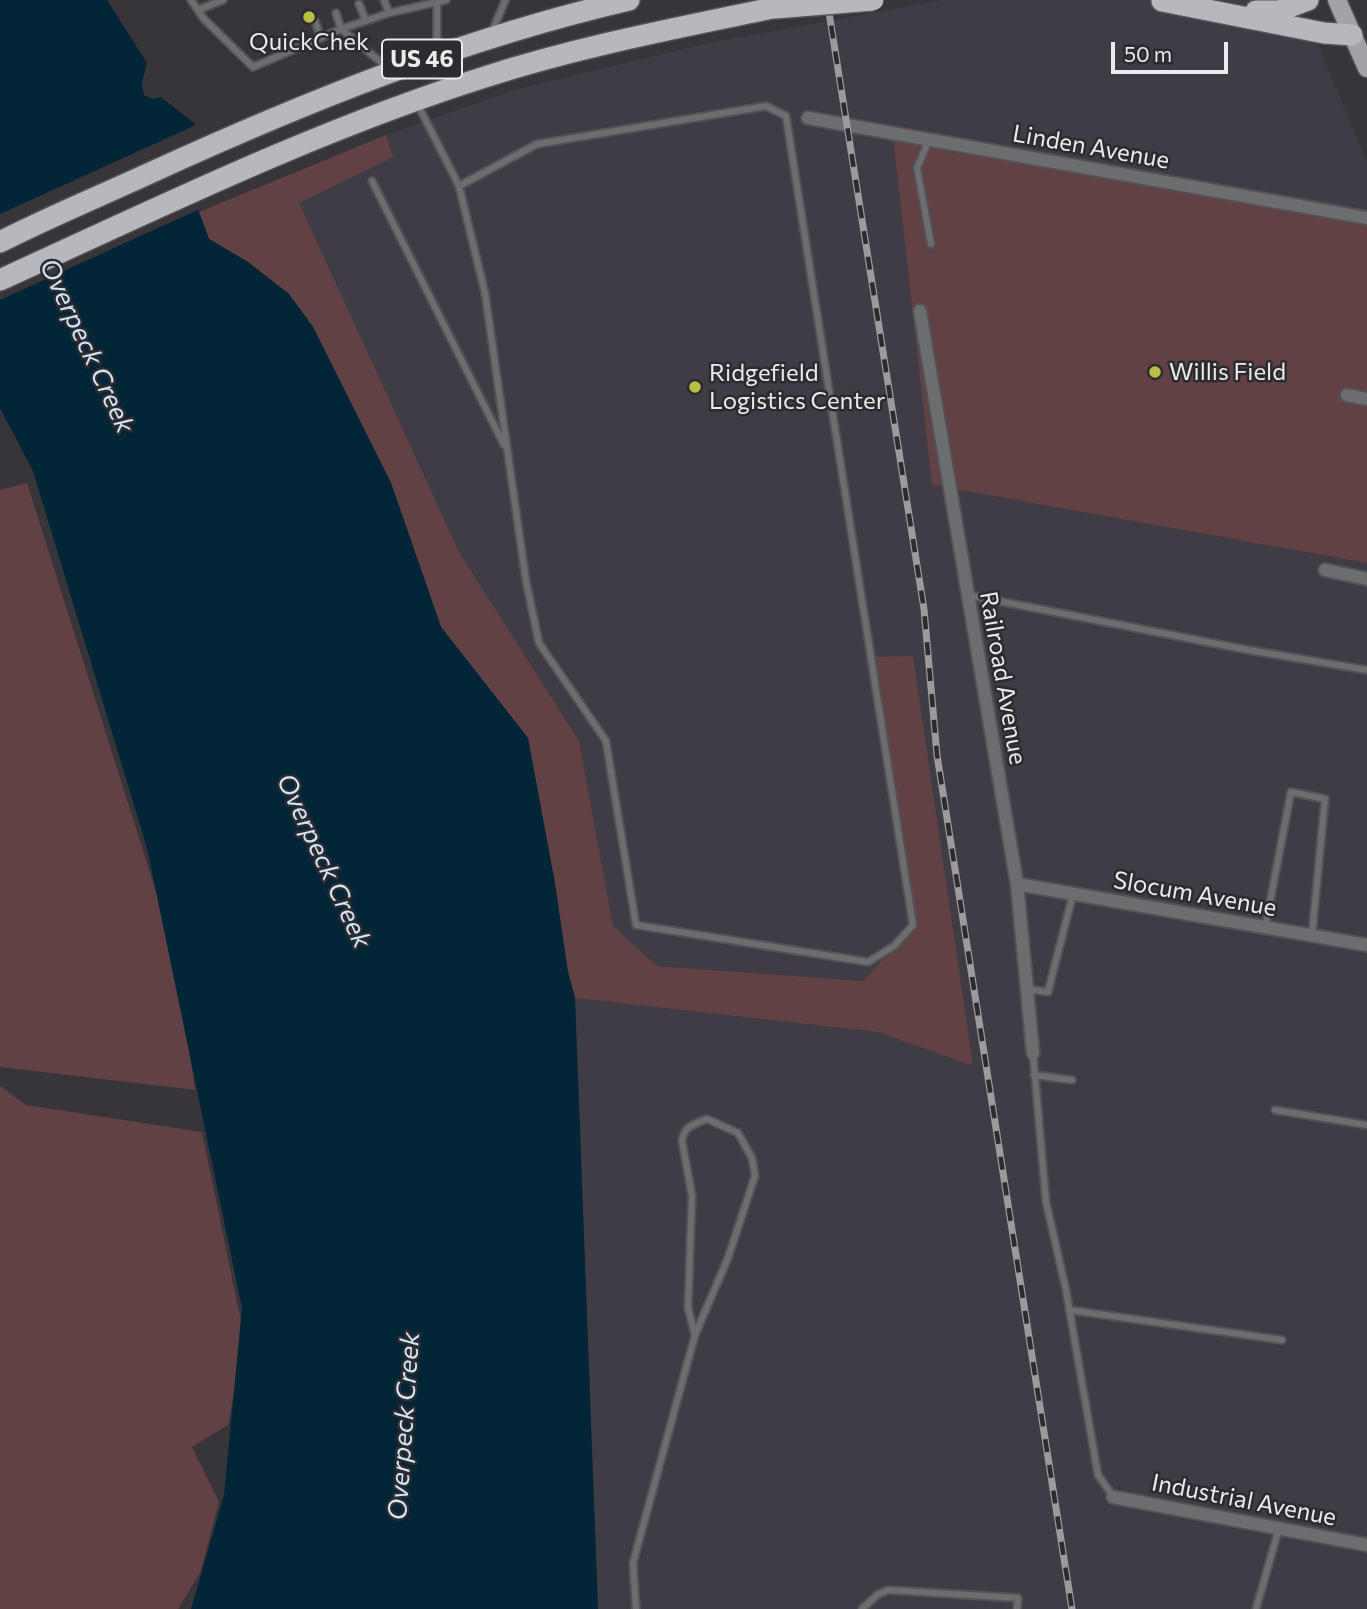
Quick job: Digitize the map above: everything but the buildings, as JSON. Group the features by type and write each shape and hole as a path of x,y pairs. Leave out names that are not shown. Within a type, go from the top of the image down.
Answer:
{"highway":[{"name":"US 46","path":"2,241 222,140 390,71 489,38 629,0"},
{"name":"US 46","path":"0,280 230,176 415,101 497,73 601,44 811,0"},
{"path":"775,8 873,0"},
{"path":"1153,0 1211,4 1266,13 1287,9 1308,0"},
{"path":"1162,1 1324,33 1352,35"}],"main road":[{"path":"1337,0 1367,68"}],"street":[{"name":"Linden Avenue","path":"808,118 1367,218"},
{"name":"Railroad Avenue","path":"920,311 1017,884 1033,1053"},
{"path":"1347,395 1367,399"},
{"path":"1325,570 1367,579"},
{"name":"Slocum Avenue","path":"1017,884 1367,945"},
{"name":"Industrial Avenue","path":"1113,1497 1367,1545"}],"lane":[{"path":"191,0 233,50 253,67 341,29 389,13 446,0"},
{"path":"198,10 220,0"},
{"path":"384,0 389,13"},
{"path":"489,38 505,1"},
{"path":"434,2 437,54"},
{"path":"359,4 366,21"},
{"path":"335,13 341,29 390,71"},
{"path":"315,21 321,38"},
{"path":"415,101 460,186 485,293 526,581 539,643 606,741 636,925 868,962 894,946 913,925 786,116 766,106 537,144 460,186"},
{"path":"929,140 918,168 931,244"},
{"path":"372,181 507,452"},
{"path":"968,594 1242,649 1367,670"},
{"path":"1265,928 1292,792 1325,799 1311,936"},
{"path":"1027,989 1048,992 1073,894"},
{"path":"1033,1053 1046,1202 1069,1310 1098,1475 1113,1497"},
{"path":"1034,1075 1072,1080"},
{"path":"1275,1110 1367,1125"},
{"path":"636,1609 633,1563 695,1335 728,1258 755,1176 752,1158 738,1133 707,1119 691,1124 683,1133 682,1141 692,1196 688,1308 695,1335"},
{"path":"1069,1310 1282,1340"},
{"path":"1256,1609 1279,1528"},
{"path":"862,1609 877,1595 888,1590 1018,1598 1017,1609"}],"shaded area":[{"path":"943,0 1295,0 1279,7 1311,28 1367,162 1367,220 932,485 1367,563 1367,1609 598,1609 575,998 878,1032 973,1066 913,925 863,981 657,966 613,926 579,741 459,552 298,203 392,157 386,135 518,89 709,43"},
{"path":"892,128 1367,220 1367,563 932,485"},
{"path":"386,135 393,157 299,203 459,552 579,741 613,926 657,966 863,981 913,926 871,657 913,656 973,1066 878,1032 575,998 568,972 528,738 441,627 391,483 313,327 289,294 248,262 209,239 199,212"},
{"path":"27,483 174,949 195,1090 0,1067 0,490"},
{"path":"0,1086 26,1105 202,1132 244,1336 228,1425 192,1447 219,1502 200,1573 178,1609 0,1609"}],"water":[{"name":"Overpeck Creek","path":"0,0 107,0 147,63 142,82 144,95 153,99 161,97 195,124 185,138 199,212 209,239 248,262 289,294 313,327 391,483 441,627 528,738 555,883 568,972 575,998 598,1609 191,1609 224,1495 242,1308 147,848 33,471 0,408"}],"pier":[{"path":"198,124 188,139 202,208 0,300 0,214"}],"railway":[{"path":"827,0 924,609 937,755 1072,1609"}],"place":[{"name":"QuickChek","path":"309,17"},
{"name":"Willis Field","path":"1155,372"},
{"name":"Ridgefield Logistics Center","path":"695,387"}]}
